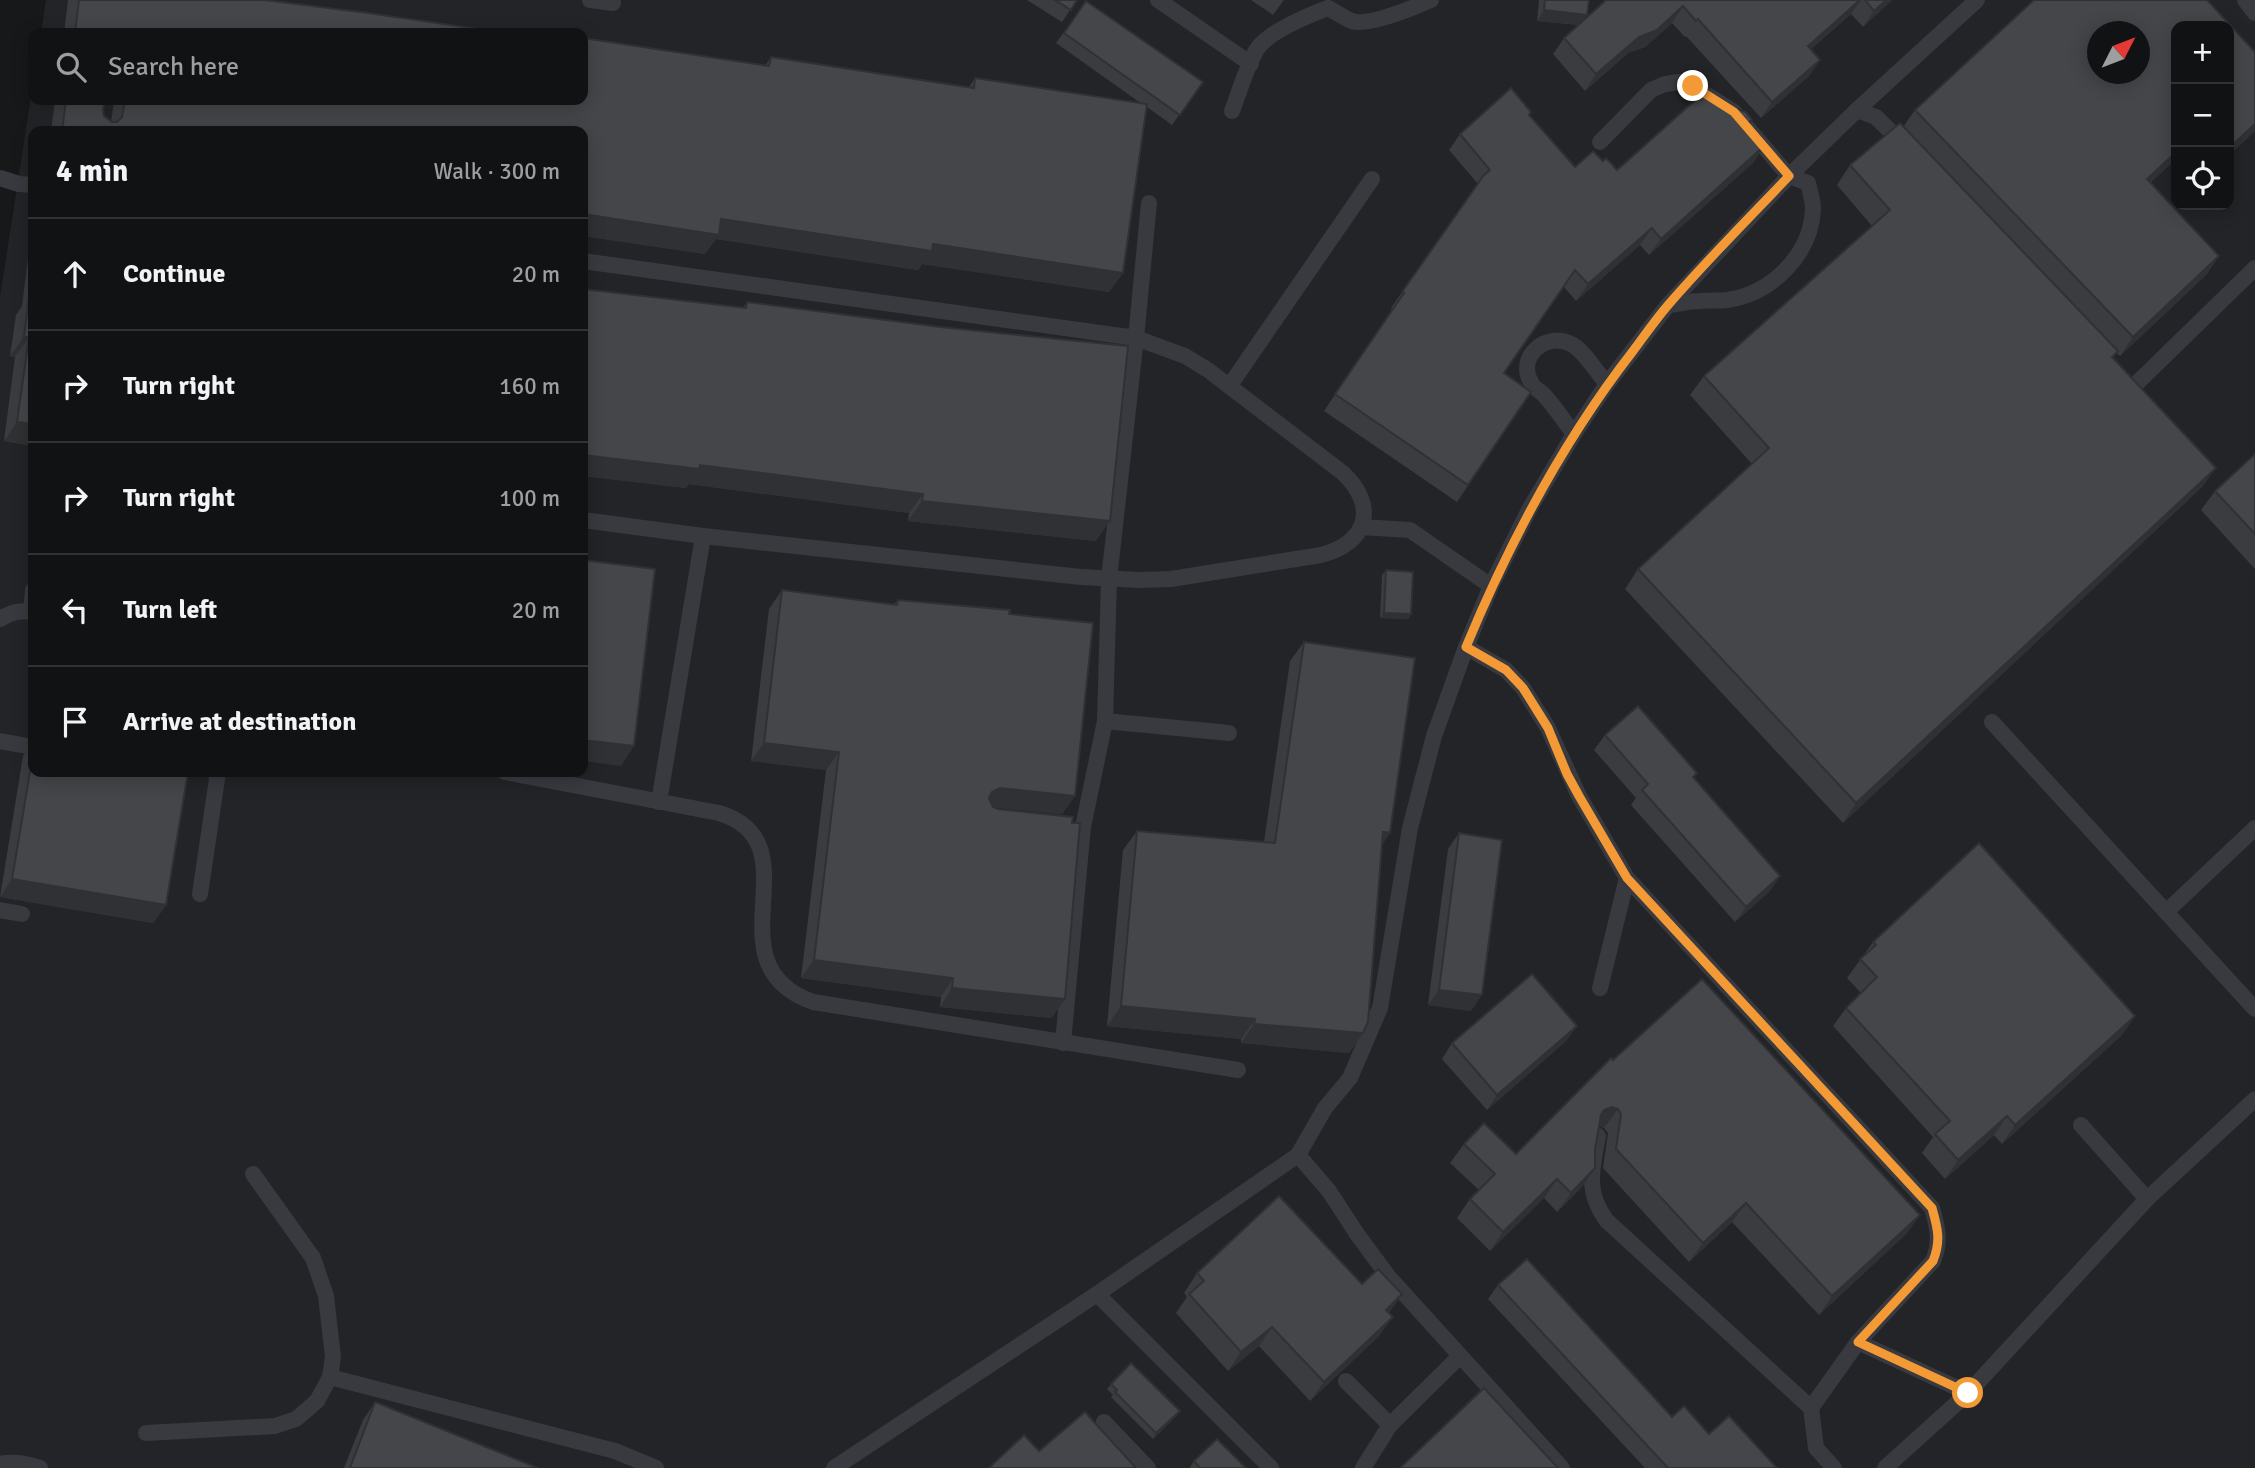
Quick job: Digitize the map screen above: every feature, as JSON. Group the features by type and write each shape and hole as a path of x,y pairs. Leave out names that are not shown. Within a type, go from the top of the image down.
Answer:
{"lane":[{"path":"590,0 613,3"},
{"path":"1158,0 1251,64"},
{"path":"1232,111 1258,47 1273,35 1327,4 1355,23 1405,11 1431,0"},
{"path":"2245,0 2255,13"},
{"path":"834,1468 1097,1294 1298,1155 1325,1108 1350,1078 1380,1008 1410,828 1434,736 1491,586 1530,508 1607,384 1668,305 1789,176 1974,1"},
{"path":"1600,142 1651,90 1679,82 1693,86 1734,112 1789,176 1808,183 1813,207 1810,232 1797,257 1778,278 1754,292 1727,300 1699,300 1668,305"},
{"path":"1857,110 1876,117 1915,156"},
{"path":"0,178 28,185"},
{"path":"1230,385 1371,179"},
{"path":"1063,1043 1076,826 1105,721 1109,579 1149,203"},
{"path":"588,262 1136,338 1185,356 1230,385 1354,483 1362,497 1364,512 1361,527 1352,541 1338,551 1171,579 1109,579 702,536 588,521"},
{"path":"2134,386 2255,268"},
{"path":"1574,434 1544,395 1531,384 1527,368 1531,353 1544,342 1559,339 1574,345 1607,384"},
{"path":"1361,527 1409,530 1491,586"},
{"path":"659,802 702,536"},
{"path":"0,619 7,614 28,611"},
{"path":"1466,647 1506,670 1523,688 1548,728 1573,785 1627,878 1932,1208 1939,1245 1933,1261 1858,1342 1811,1408"},
{"path":"1105,721 1229,733"},
{"path":"1992,722 2255,1009"},
{"path":"0,741 28,746"},
{"path":"200,894 217,777"},
{"path":"531,777 733,818 746,826 762,851 763,950 775,977 799,997 813,1002 1238,1070"},
{"path":"2166,912 2255,828"},
{"path":"1600,988 1627,878"},
{"path":"0,911 22,914"},
{"path":"1885,1468 1968,1393 2147,1199 2255,1099"},
{"path":"2081,1125 2147,1199"},
{"path":"1598,1136 1591,1188 1598,1208 1606,1220 1811,1408 1816,1448 1834,1468"},
{"path":"1298,1155 1329,1191 1388,1276 1562,1468"},
{"path":"146,1433 275,1426 286,1423 296,1419 317,1401 330,1377 332,1357 326,1296 313,1258 253,1174"},
{"path":"1097,1294 1260,1464"},
{"path":"1858,1342 1968,1393"},
{"path":"1363,1468 1390,1424 1460,1356"},
{"path":"330,1377 615,1451 656,1468"},
{"path":"1346,1381 1390,1424"},
{"path":"1104,1422 1149,1468"},
{"path":"0,1464 10,1461 29,1463 40,1468"}],"shaded area":[{"path":"46,0 2255,0 2255,1468 0,1468 0,297 30,105 588,105 588,28 42,28"}],"building":[{"path":"79,0 265,0 472,28 76,28"},
{"path":"1055,0 1077,0 1071,10"},
{"path":"1545,0 1589,0 1587,15 1544,10"},
{"path":"1606,0 1860,0 1808,46 1820,60 1772,102 1698,19 1696,21 1683,6 1657,30 1639,37 1596,74 1564,38"},
{"path":"1865,0 1886,0 1874,11"},
{"path":"2034,0 2207,0 2226,21 2171,21 2171,157 2147,179 2171,205 2171,210 2176,210 2219,256 2133,337 1915,110"},
{"path":"1086,1 1203,82 1180,115 1064,33"},
{"path":"2234,29 2255,52 2255,124 2234,143"},
{"path":"588,39 769,66 771,57 974,88 975,78 1147,104 1123,273 933,244 932,251 721,219 719,235 588,215 588,126 63,126 65,105 104,105 104,116 112,122 117,122 122,117 124,105 588,105"},
{"path":"1511,88 1531,112 1529,115 1575,167 1593,151 1603,161 1606,158 1617,170 1701,95 1746,112 1752,120 1745,125 1764,146 1661,239 1652,228 1588,284 1575,270 1504,373 1531,392 1468,485 1335,394 1404,293 1402,292 1490,170 1460,134"},
{"path":"1900,123 2118,351 2112,357 2216,468 1856,803 1638,569 1769,448 1704,376 1890,210 1850,165"},
{"path":"588,290 746,308 747,302 940,327 1128,346 1110,521 922,501 923,494 700,465 699,469 588,456"},
{"path":"28,304 28,337 24,337"},
{"path":"28,344 28,423 17,422"},
{"path":"2255,454 2255,534 2215,491"},
{"path":"588,561 655,569 634,746 588,741"},
{"path":"1386,570 1413,572 1411,614 1384,613"},
{"path":"782,590 897,605 898,600 1010,610 1009,614 1093,623 1075,796 1000,788 992,792 989,798 993,807 998,809 1073,817 1072,823 1080,823 1065,999 952,988 953,978 814,960 839,752 764,743"},
{"path":"1304,642 1415,658 1390,833 1383,832 1368,1022 1363,1033 1254,1024 1255,1019 1121,1006 1137,831 1275,843"},
{"path":"1638,706 1697,773 1693,777 1780,876 1746,907 1642,790 1648,784 1605,735"},
{"path":"29,777 187,777 166,905 12,879"},
{"path":"1459,833 1502,840 1482,995 1439,990"},
{"path":"1979,843 2135,1016 2015,1125 2007,1116 1958,1160 1935,1134 1950,1121 1846,1008 1877,977 1860,959 1876,945 1873,942"},
{"path":"1532,974 1577,1026 1497,1095 1452,1043"},
{"path":"1702,979 1920,1215 1832,1296 1746,1203 1703,1243 1616,1149 1621,1114 1618,1109 1612,1107 1604,1110 1601,1115 1595,1149 1595,1168 1571,1193 1557,1179 1503,1232 1470,1199 1495,1174 1464,1144 1484,1123 1516,1154 1611,1058 1613,1060"},
{"path":"1279,1196 1362,1284 1378,1269 1402,1294 1386,1310 1393,1317 1324,1382 1272,1327 1241,1352 1189,1294 1204,1281 1197,1273"},
{"path":"1527,1259 1672,1417 1684,1406 1709,1434 1729,1416 1777,1468 1668,1468 1498,1285"},
{"path":"1131,1363 1180,1411 1156,1433 1115,1392 1117,1390 1111,1384"},
{"path":"1484,1388 1558,1468 1400,1468"},
{"path":"375,1402 538,1468 350,1468"},
{"path":"1085,1412 1136,1468 989,1468 1024,1435 1039,1451"},
{"path":"1217,1439 1246,1468 1200,1468 1194,1461"}],"route":[{"path":"1693,86 1734,112 1789,176 1668,305 1607,384 1530,508 1491,586 1466,647 1506,670 1523,688 1548,728 1579,796 1627,878 1932,1208 1939,1245 1933,1261 1858,1342 1968,1393"}]}
